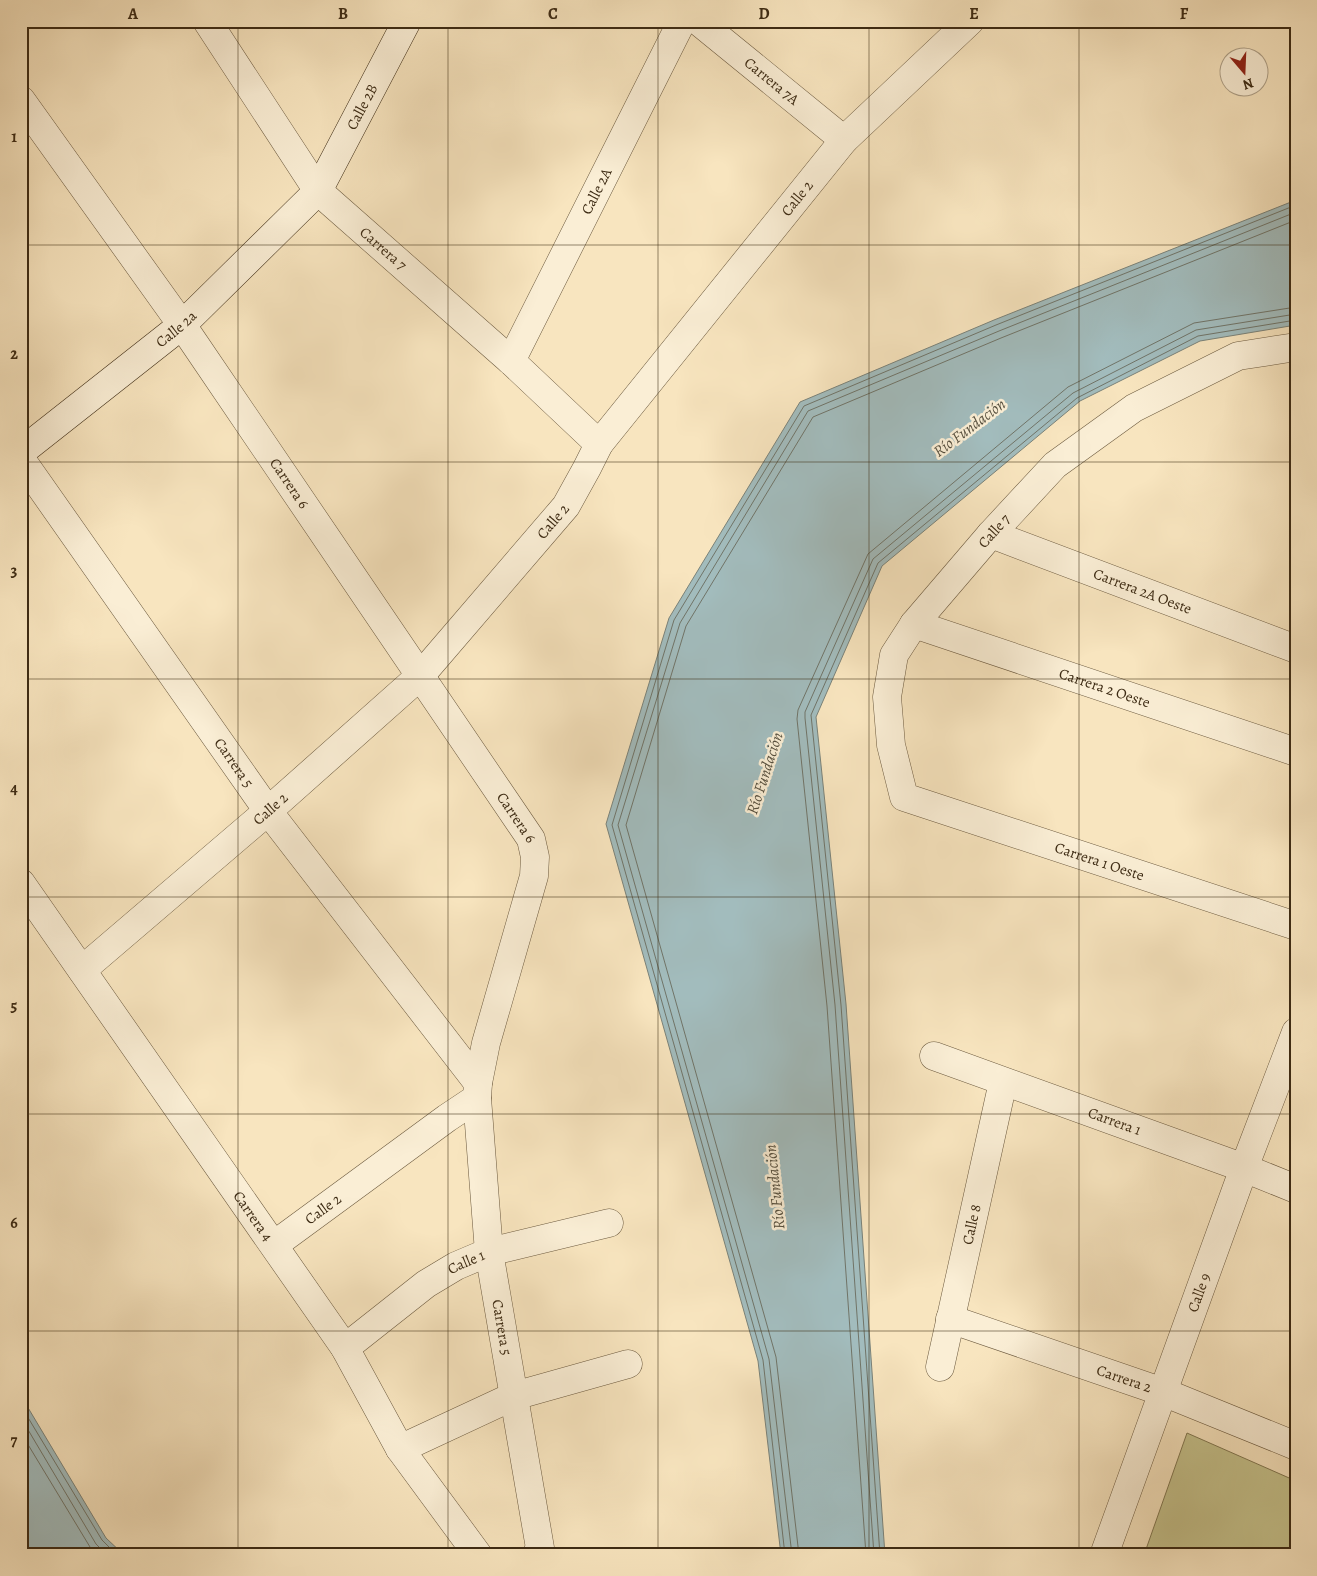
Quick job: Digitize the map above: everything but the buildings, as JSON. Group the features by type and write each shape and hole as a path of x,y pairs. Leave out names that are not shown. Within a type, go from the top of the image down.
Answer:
{"street":[{"name":"Carrera 7","path":"207,21 318,191 511,361 598,444"},
{"name":"Calle 2B","path":"318,191 407,21"},
{"name":"Calle 2A","path":"511,361 682,21"},
{"name":"Carrera 7A","path":"698,21 844,140"},
{"name":"Calle 2","path":"82,970 268,811 421,675 566,506 598,444 844,140 970,21"},
{"name":"Carrera 6","path":"21,100 182,325 531,838 535,857 534,876 486,1043 478,1090"},
{"name":"Calle 2a","path":"21,452 182,325 318,191"},
{"name":"Calle 7","path":"904,796 891,745 887,697 894,655 914,624 991,534 1055,465 1134,408 1238,356 1296,347"},
{"name":"Carrera 5","path":"21,459 268,811 478,1090 489,1252 540,1548 536,1555"},
{"name":"Carrera 2A Oeste","path":"991,534 1296,649"},
{"name":"Carrera 2 Oeste","path":"914,624 1296,752"},
{"name":"Carrera 1 Oeste","path":"904,796 1296,926"},
{"name":"Carrera 4","path":"21,883 346,1348 400,1449 478,1555"},
{"name":"Calle 9","path":"1104,1555 1244,1168 1296,1032"},
{"name":"Carrera 1","path":"934,1056 1244,1168 1296,1189"},
{"name":"Calle 8","path":"940,1367 1003,1082"},
{"name":"Calle 2","path":"274,1245 447,1118 478,1090"},
{"name":"Calle 1","path":"346,1348 426,1284 456,1266 489,1252 608,1223"},
{"name":"Carrera 2","path":"950,1318 1164,1392 1296,1446"},
{"path":"400,1449 514,1396 628,1364"}],"shaded area":[{"path":"1187,1433 1296,1481 1296,1555 1144,1555"}],"water":[{"name":"Río Fundación","path":"1296,200 1296,325 1200,341 1080,401 882,566 816,717 846,1004 885,1555 781,1555 758,1361 606,824 669,618 800,402 994,320"},
{"path":"21,1396 106,1538 124,1555 21,1555"}]}
